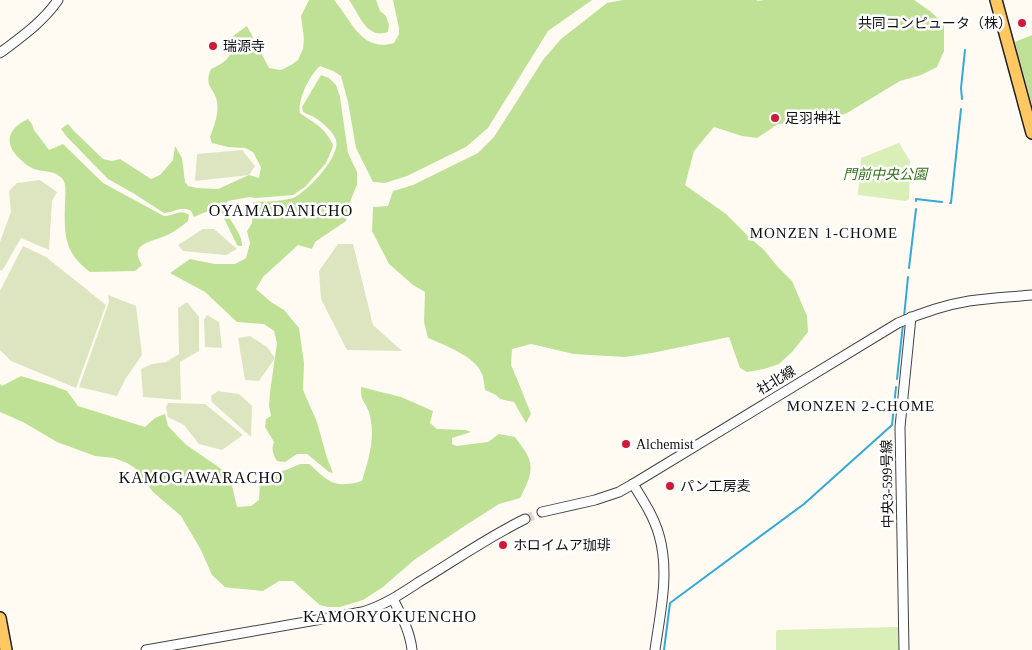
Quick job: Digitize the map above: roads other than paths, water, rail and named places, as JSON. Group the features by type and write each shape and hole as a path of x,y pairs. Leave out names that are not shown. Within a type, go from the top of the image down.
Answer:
{"main road":[{"path":"996,0 1032,133"},
{"path":"0,618 6,650"}],"street":[{"path":"0,53 40,22 58,0"},
{"name":"社北線","path":"542,512 595,500 619,492 884,331 906,320 937,308 968,301 1032,295"},
{"name":"中央3-599号線","path":"904,650 900,427 906,320"},
{"path":"633,484 653,520 662,551 664,581 655,650"},
{"path":"146,650 362,612 393,599 503,530 525,519"},
{"path":"393,599 406,626 412,650"}],"waterway":[{"path":"962,99 961,88 965,50"},
{"path":"950,203 961,109"},
{"path":"916,201 916,199 942,202"},
{"path":"909,268 916,209"},
{"path":"904,317 908,277"},
{"path":"897,379 903,324"},
{"path":"664,650 670,603 804,504 892,425 896,387"}],"tunnel":[{"path":"525,519 542,512"}],"place":[{"name":"共同コンピュータ（株）","path":"1022,23"},
{"name":"瑞源寺","path":"213,46"},
{"name":"足羽神社","path":"775,118"},
{"name":"Alchemist","path":"626,444"},
{"name":"パン工房麦","path":"670,486"},
{"name":"ホロイムア珈琲","path":"503,545"}],"district":[{"name":"OYAMADANICHO","path":"281,210"},
{"name":"MONZEN 1-CHOME","path":"824,233"},
{"name":"MONZEN 2-CHOME","path":"861,406"},
{"name":"KAMOGAWARACHO","path":"201,477"},
{"name":"KAMORYOKUENCHO","path":"390,616"}],"park label":[{"name":"門前中央公園","path":"885,174"}]}
